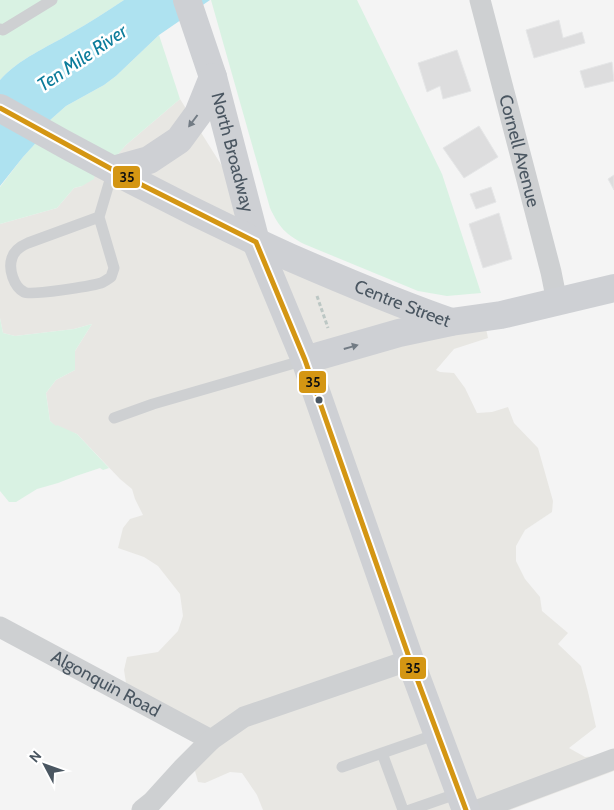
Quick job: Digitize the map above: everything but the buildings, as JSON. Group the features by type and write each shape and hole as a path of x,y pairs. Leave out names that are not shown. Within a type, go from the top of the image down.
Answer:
{"main road":[{"name":"North Broadway","path":"190,10 212,77 256,242 304,360 437,734 468,804"},
{"path":"113,170 149,160 179,140 198,114 212,77"},
{"name":"Centre Street","path":"0,108 113,170 256,242 416,310 451,322 500,315 614,288"},
{"path":"304,360 399,333 451,322"}],"street":[{"name":"Cornell Avenue","path":"480,0 551,272 557,302"},
{"name":"Algonquin Road","path":"0,627 211,740"},
{"path":"142,810 152,802 211,740 244,717 410,660"},
{"path":"468,804 614,759"}],"lane":[{"path":"0,29 3,30 52,0"},
{"path":"99,217 28,242 18,248 12,258 11,269 16,284 25,293 36,294 101,283 111,278 114,268 99,217 113,170"},
{"path":"114,418 153,404 304,360"},
{"path":"342,766 437,734"},
{"path":"382,753 403,810"},
{"path":"410,810 468,804"}],"path":[{"path":"317,295 328,328"}],"shaded area":[{"path":"180,99 259,225 262,243 485,324 488,338 454,349 436,370 454,373 465,388 477,413 492,412 508,407 514,423 538,448 553,501 552,512 525,530 516,546 516,561 525,579 540,597 542,611 568,633 558,644 581,666 596,727 569,748 585,757 597,756 614,749 614,771 510,810 263,810 257,795 242,773 230,772 205,783 198,782 195,771 200,740 129,702 124,670 127,657 158,652 178,631 183,616 180,594 158,566 144,557 118,548 123,528 130,519 143,515 132,489 77,434 56,427 50,421 46,393 56,380 75,370 75,351 92,324 74,329 15,336 3,333 0,318 0,224 57,208 74,188 82,186 97,164 107,166 126,145"}],"green space":[{"path":"0,0 124,0 25,59 0,80"},
{"path":"211,0 357,0 442,174 481,293 447,296 418,291 304,244 283,229 270,208"},
{"path":"159,35 180,99 126,145 107,167 97,164 94,179 74,188 57,208 0,224 0,187 44,134 49,121 66,106 104,85 116,76"},
{"path":"0,318 3,333 15,336 74,329 92,324 75,351 75,370 56,380 46,393 50,421 56,426 77,434 109,468 103,470 100,468 37,489 16,502 9,502 0,491"}],"water":[{"name":"Ten Mile River","path":"124,0 210,0 159,35 116,76 104,85 66,106 49,121 44,134 0,186 0,80 25,59"}],"transit line":[{"name":"35","path":"0,108 126,177 256,242"},
{"name":"35","path":"256,242 305,360 410,660 466,810"}]}
